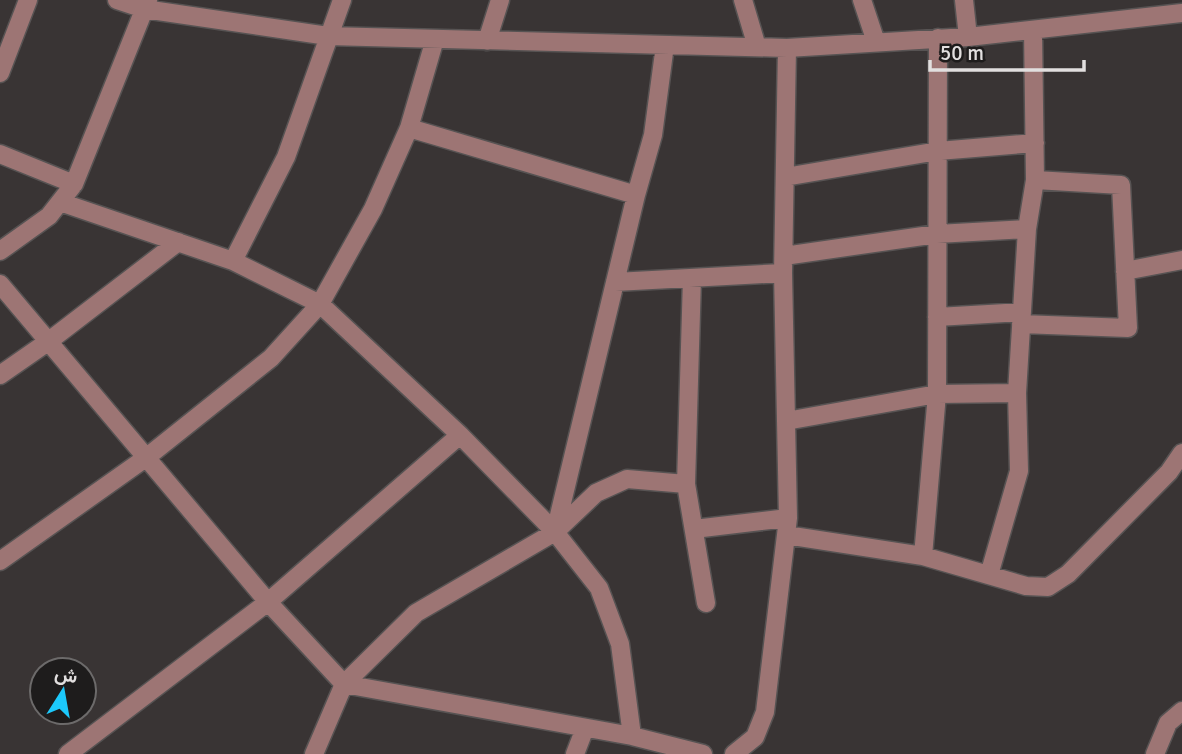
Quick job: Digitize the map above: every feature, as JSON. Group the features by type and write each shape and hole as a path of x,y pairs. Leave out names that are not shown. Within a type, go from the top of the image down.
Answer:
{"street":[{"path":"0,73 28,0"},
{"path":"117,0 328,36 787,48 968,37 1179,9"},
{"path":"233,261 286,157 342,0"},
{"path":"488,41 500,0"},
{"path":"743,0 757,47"},
{"path":"862,0 876,42"},
{"path":"964,0 968,37"},
{"path":"0,251 49,216 74,184 146,5"},
{"path":"989,575 1019,471 1017,393 1027,229 1035,180 1033,30"},
{"path":"923,556 937,394 939,38"},
{"path":"0,561 147,457 271,358 320,304 373,209 409,128 435,39"},
{"path":"555,531 653,135 665,45"},
{"path":"734,754 755,737 765,712 787,526 783,265 787,48"},
{"path":"409,128 636,195"},
{"path":"785,177 938,151 1035,143"},
{"path":"0,154 74,184"},
{"path":"937,317 1022,318 1128,328 1121,185 1035,180"},
{"path":"60,202 233,261 320,304 460,435 555,531 600,588 620,644 632,736"},
{"path":"615,282 692,278 783,265 937,234 1027,229"},
{"path":"0,375 178,242"},
{"path":"1125,271 1182,260"},
{"path":"692,278 686,484 706,603"},
{"path":"0,284 268,602 344,684 632,736 703,754"},
{"path":"786,421 937,394 1017,393"},
{"path":"68,754 268,602 460,435"},
{"path":"694,529 787,526 923,556 1026,586 1048,587 1068,574 1170,472 1182,453"},
{"path":"314,754 344,684 416,613 555,531 596,493 626,479 686,484"},
{"path":"1155,754 1168,723 1182,711"},
{"path":"575,754 585,728"}]}
